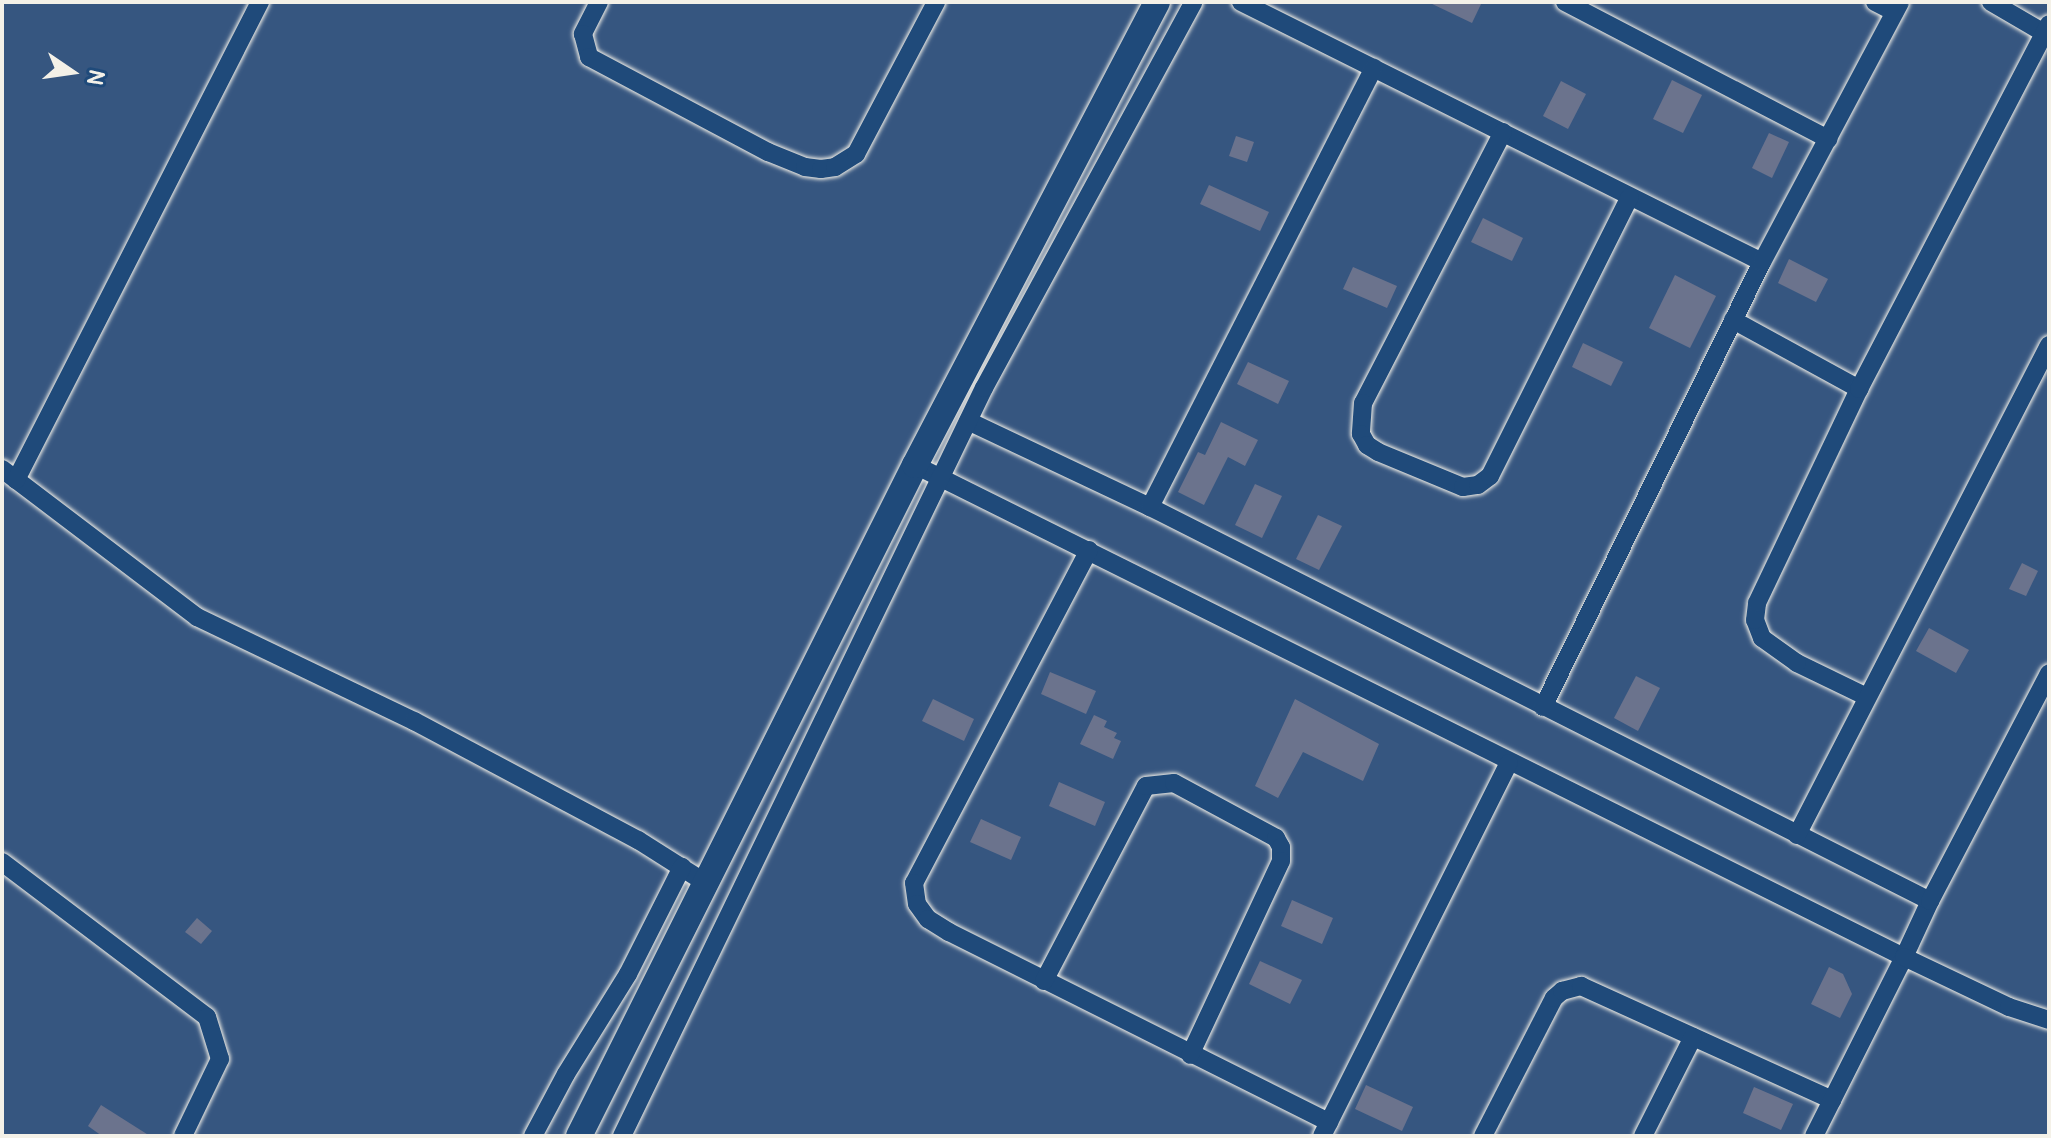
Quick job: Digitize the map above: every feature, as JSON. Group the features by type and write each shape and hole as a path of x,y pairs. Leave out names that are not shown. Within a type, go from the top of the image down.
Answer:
{"street":[{"path":"260,2 9,474 197,617 414,721 638,840 706,883"},
{"path":"599,2 583,34 589,57 768,152 805,167 821,169 835,167 856,154 936,2"},
{"path":"579,1136 915,465 1157,2"},
{"path":"622,1136 968,421 1194,2"},
{"path":"1241,2 1762,262"},
{"path":"1565,2 1828,139"},
{"path":"1543,707 1762,262 1897,7 1875,2"},
{"path":"1865,696 1783,654 1762,638 1755,620 1757,603 1859,389 2047,28 1991,2"},
{"path":"1150,507 1374,68"},
{"path":"1503,132 1363,403 1361,434 1367,445 1378,452 1463,487 1478,485 1490,476 1630,197"},
{"path":"1733,320 1859,389"},
{"path":"1797,835 1865,696 2049,345"},
{"path":"968,421 1150,507 1930,901"},
{"path":"915,465 1904,957 2009,1007 2049,1020"},
{"path":"1089,550 914,883 917,904 928,919 1325,1129 1509,763"},
{"path":"1814,1136 1930,901 2049,673"},
{"path":"1044,981 1146,786 1174,783 1276,838 1281,847 1281,861 1190,1055"},
{"path":"2,862 207,1017 220,1059 183,1136"},
{"path":"533,1136 566,1074 628,974 682,867"},
{"path":"1483,1136 1554,998 1562,991 1581,986 1832,1100"},
{"path":"1643,1136 1693,1037"}],"building":[{"path":"1428,2 1482,2 1472,23"},
{"path":"1672,80 1702,95 1683,133 1653,119"},
{"path":"1561,81 1586,94 1568,129 1543,116"},
{"path":"1769,133 1789,142 1772,178 1752,168"},
{"path":"1236,136 1254,142 1247,162 1229,156"},
{"path":"1209,185 1269,212 1260,231 1200,204"},
{"path":"1483,218 1523,238 1512,261 1471,242"},
{"path":"1789,259 1828,279 1816,302 1778,283"},
{"path":"1353,267 1397,286 1387,308 1343,289"},
{"path":"1675,275 1716,296 1690,348 1649,328"},
{"path":"1583,343 1623,362 1611,386 1572,367"},
{"path":"1248,362 1289,381 1278,404 1237,384"},
{"path":"1221,422 1258,440 1245,466 1228,457 1204,505 1178,492 1198,452 1205,455"},
{"path":"1255,484 1282,496 1262,538 1235,525"},
{"path":"1318,515 1342,526 1319,570 1296,559"},
{"path":"2022,563 2038,571 2026,596 2009,589"},
{"path":"1929,628 1969,650 1956,673 1916,651"},
{"path":"1050,672 1096,691 1086,714 1041,694"},
{"path":"1636,676 1660,688 1638,731 1614,718"},
{"path":"933,699 974,719 964,741 922,721"},
{"path":"1295,699 1379,744 1363,781 1303,752 1278,798 1255,786"},
{"path":"1094,715 1107,721 1104,727 1117,733 1114,738 1121,741 1113,759 1080,744"},
{"path":"1059,782 1105,802 1095,826 1049,806"},
{"path":"981,819 1021,837 1011,860 970,842"},
{"path":"1292,900 1333,918 1322,944 1281,926"},
{"path":"197,918 212,931 201,944 185,932"},
{"path":"1260,961 1302,980 1290,1004 1249,984"},
{"path":"1829,967 1843,974 1852,994 1840,1018 1811,1004"},
{"path":"1366,1085 1413,1107 1402,1131 1355,1109"},
{"path":"1754,1087 1793,1104 1781,1130 1743,1113"},
{"path":"101,1105 150,1136 102,1136 88,1126"}]}
